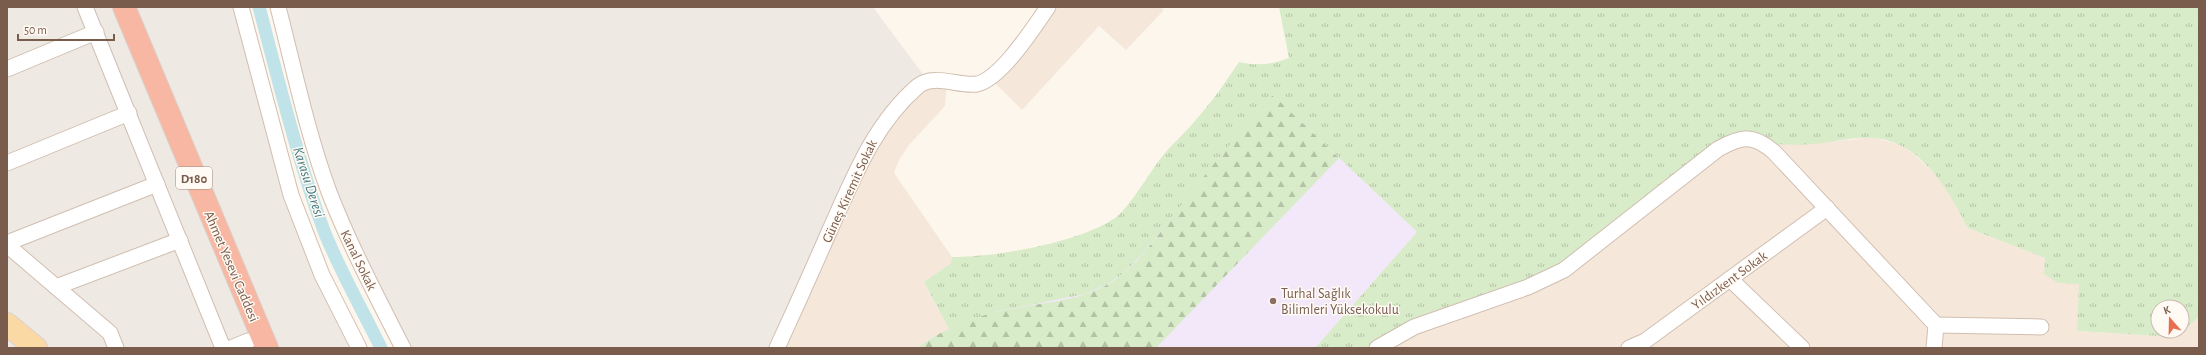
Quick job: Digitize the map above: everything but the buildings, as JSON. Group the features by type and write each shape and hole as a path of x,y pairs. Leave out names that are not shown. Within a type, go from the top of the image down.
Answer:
{"highway":[{"name":"Ahmet Yesevi Caddesi","path":"108,7 249,346"},
{"name":"Ahmet Yesevi Caddesi","path":"124,7 249,346"}],"main road":[{"path":"7,324 36,348"}],"street":[{"path":"85,7 223,348"},
{"path":"240,7 291,195 322,275 359,348"},
{"name":"Kanal Sokak","path":"278,7 306,116 328,190 360,264 403,348"},
{"name":"Güneş Kiremit Sokak","path":"777,348 860,163 880,127 902,102 923,83 933,81 977,84 990,78 1019,47 1048,7"},
{"path":"7,69 96,32"},
{"path":"7,163 129,113"},
{"path":"1377,348 1414,327 1528,286 1564,270 1708,157 1733,141 1743,138 1764,144 1827,208 1936,325 2041,327"},
{"path":"116,348 110,333 7,244 157,184"},
{"name":"Yıldızkent Sokak","path":"1629,348 1646,344 1730,279 1827,208"},
{"path":"56,287 180,240"},
{"path":"1730,279 1802,348"},
{"path":"1934,348 1936,325"}],"shaded area":[{"path":"7,7 241,7 274,136 359,348 7,348"},
{"path":"278,7 873,7 928,81 880,127 777,348 403,348 343,226"},
{"path":"1048,7 1161,7 1164,10 1126,50 1099,26 1022,110 990,78"},
{"path":"947,82 945,106 909,145 899,160 894,173 952,257 951,263 924,282 949,329 931,338 917,348 777,348 860,163 919,85"},
{"path":"1273,95 1417,232 1315,348 917,348 931,338 959,324 999,311"},
{"path":"1872,137 1901,145 1917,157 1936,175 1953,200 1968,228 2045,258 2080,284 2077,331 2150,335 2150,339 2190,339 2190,325 2199,317 2199,348 1377,348 1718,149 1764,144 1813,144"}],"green space":[{"path":"1279,7 2199,7 2199,317 2190,325 2190,299 2150,299 2150,335 2077,331 2079,284 2058,283 2044,274 2045,258 1968,228 1952,199 1931,170 1919,158 1905,148 1890,141 1873,138 1858,138 1820,143 1786,145 1760,142 1743,138 1574,263 1377,348 1315,348 1417,232 1273,95 1219,158 1146,250 1124,273 1106,285 1085,294 999,311 949,329 924,282 951,263 952,257 991,254 1036,247 1080,235 1115,218 1127,206 1165,153 1206,108 1239,62 1264,64 1289,58"},
{"path":"1273,95 1339,158 1156,348 917,348 946,330 978,317 1013,308 1080,296 1092,292 1117,279 1137,261 1225,150"}],"waterway":[{"name":"Karasu Deresi","path":"259,7 305,176 324,231 344,275 381,348"}],"place":[{"name":"Turhal Sağlık Bilimleri Yüksekokulu","path":"1273,301"}]}
